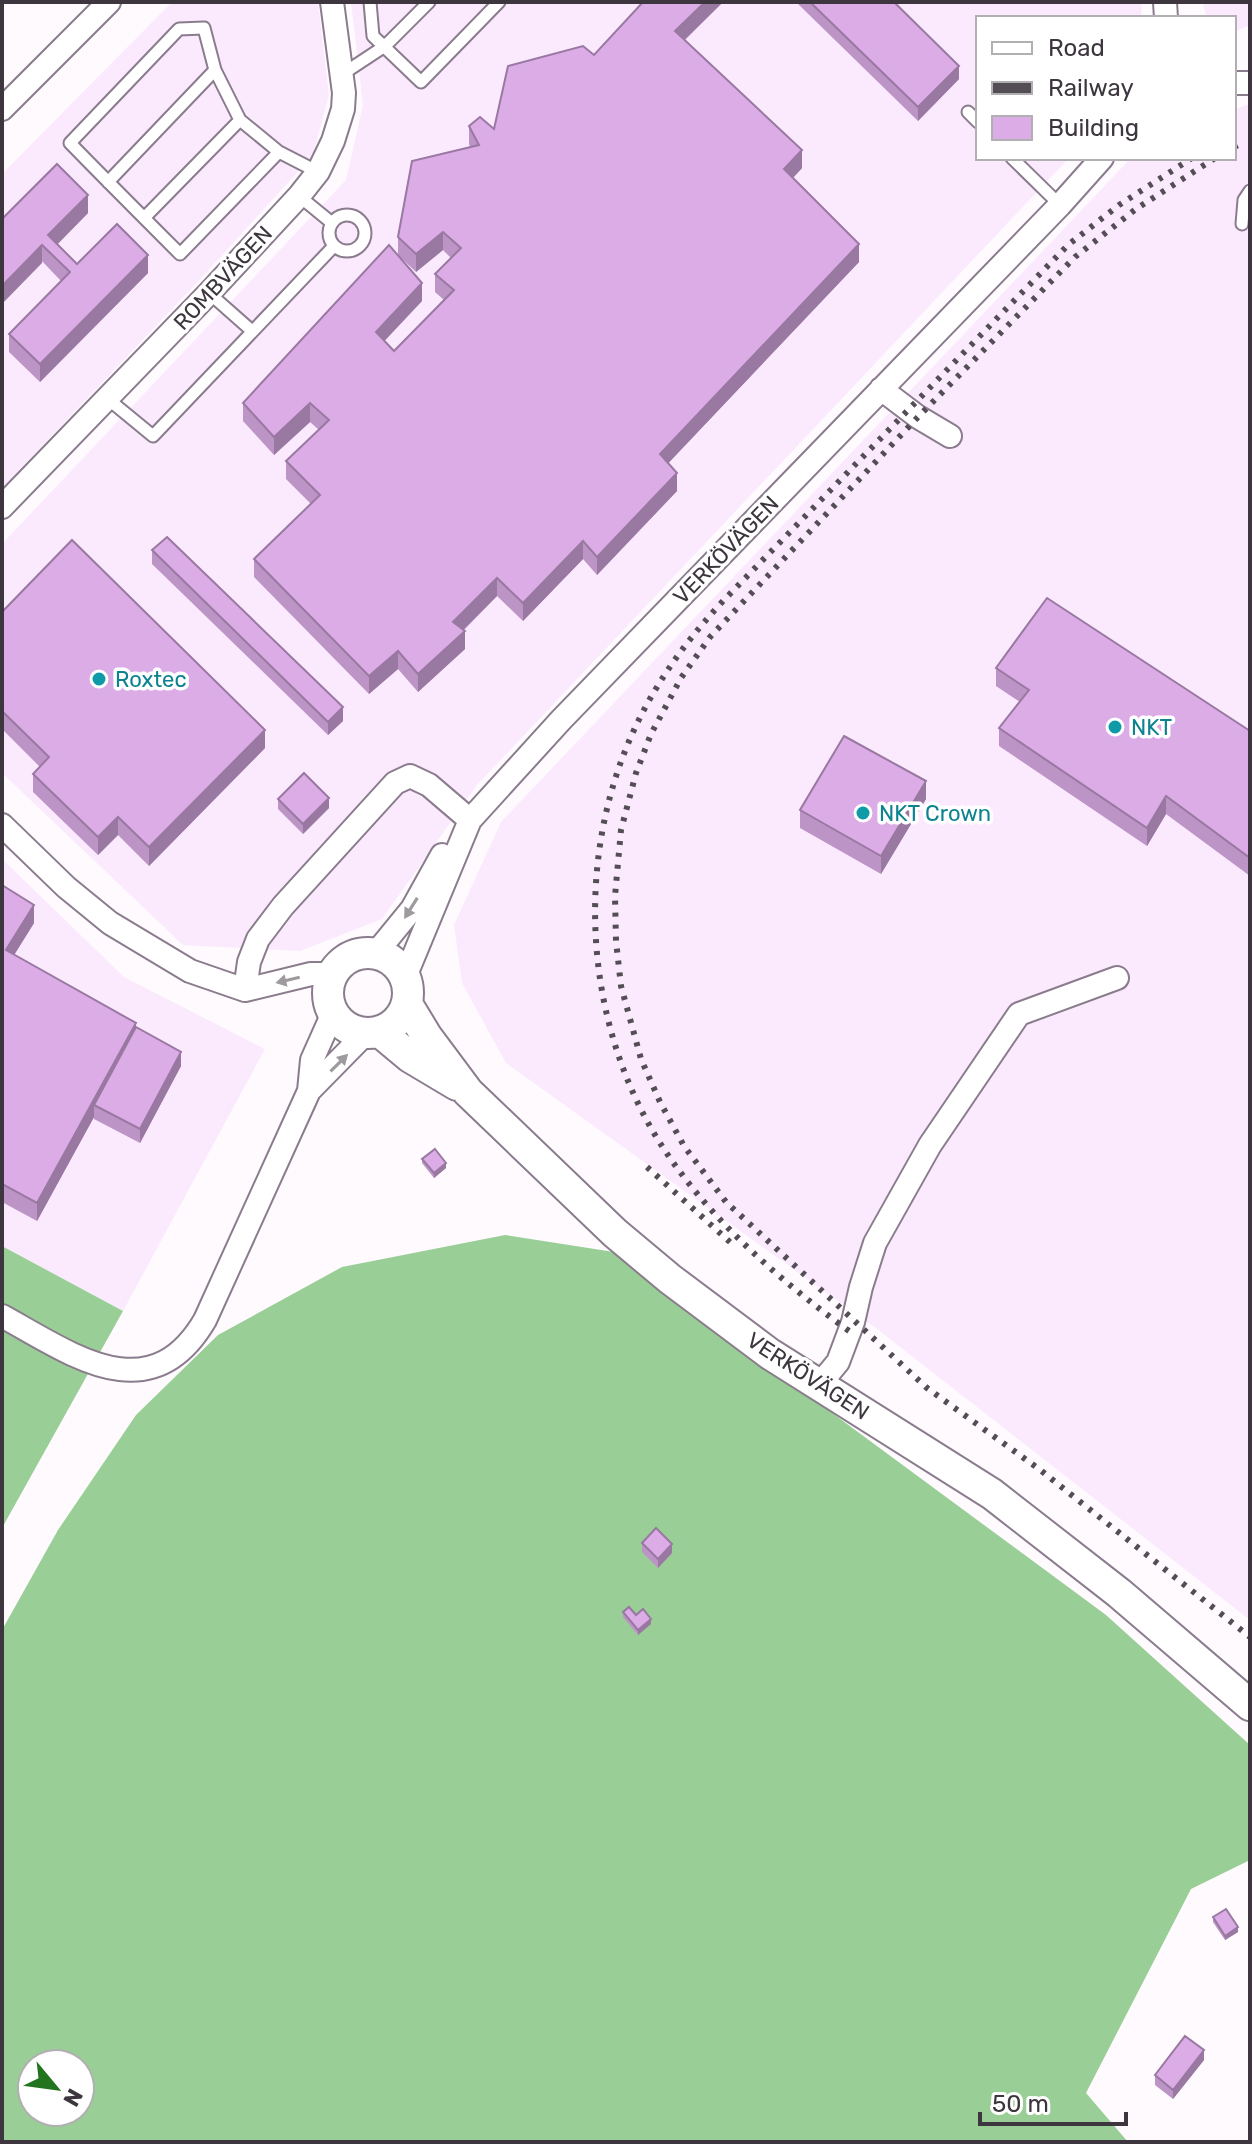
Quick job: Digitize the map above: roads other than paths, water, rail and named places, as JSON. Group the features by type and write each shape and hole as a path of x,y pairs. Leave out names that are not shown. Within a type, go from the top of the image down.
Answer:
{"main road":[{"path":"332,974 351,957 376,953"},
{"name":"VERKÖVÄGEN","path":"376,953 393,962 427,1037 468,1092 615,1233 670,1279 770,1354 992,1494 1119,1593 1250,1705"},
{"name":"VERKÖVÄGEN","path":"332,974 327,994 333,1013"},
{"name":"VERKÖVÄGEN","path":"373,1032 397,1021 406,991"},
{"path":"333,1013 347,1028 373,1032 468,1092"}],"street":[{"path":"2,109 109,2"},
{"name":"ROMBVÄGEN","path":"2,507 209,293 318,172 333,141 343,109 332,2"},
{"name":"VERKÖVÄGEN","path":"406,991 470,820 561,720 1100,160"},
{"path":"881,389 950,436"},
{"path":"245,990 249,962 258,939 283,906 395,783 410,776 429,785 470,820 438,860 412,909 376,953"},
{"path":"2,825 66,887 110,923 190,971 245,990 311,974 332,974"},
{"path":"819,1385 838,1362 853,1322 875,1243 930,1145 1019,1014 1117,978"},
{"name":"VERKÖVÄGEN","path":"2,1316 76,1357 106,1369 138,1369 177,1353 198,1332 205,1320 309,1091 312,1060 333,1013"},
{"name":"VERKÖVÄGEN","path":"309,1091 373,1032"}],"lane":[{"path":"370,2 373,36 421,82 499,2"},
{"path":"341,75 385,46 429,2"},
{"path":"279,152 180,254 70,143 179,29 204,28 215,70 240,120 279,152 318,172"},
{"path":"108,182 215,70"},
{"path":"968,112 976,120"},
{"path":"144,218 240,120"},
{"path":"1014,160 1060,205"},
{"path":"1242,224 1244,200 1250,191"},
{"path":"299,196 332,223"},
{"path":"342,215 361,221 365,234 362,244 351,251 334,246 329,234 332,223 342,215"},
{"path":"108,399 153,436 334,246"},
{"path":"209,293 252,331"}],"railway":[{"path":"1236,146 1242,143"},
{"path":"849,1331 796,1290 722,1222 660,1143 632,1091 612,1035 600,977 595,918 598,859 609,801 628,745 654,692 714,611 1068,245 1119,205 1189,160"},
{"path":"1212,160 1136,209 1075,257 710,637 681,678 651,734 636,773 621,830 615,896 616,941 621,986 641,1059 684,1146 726,1202 927,1388 1039,1469 1250,1637"},
{"path":"647,1167 731,1243"}],"place":[{"name":"Roxtec","path":"99,679"},
{"name":"NKT","path":"1115,727"},
{"name":"NKT Crown","path":"863,813"}]}
